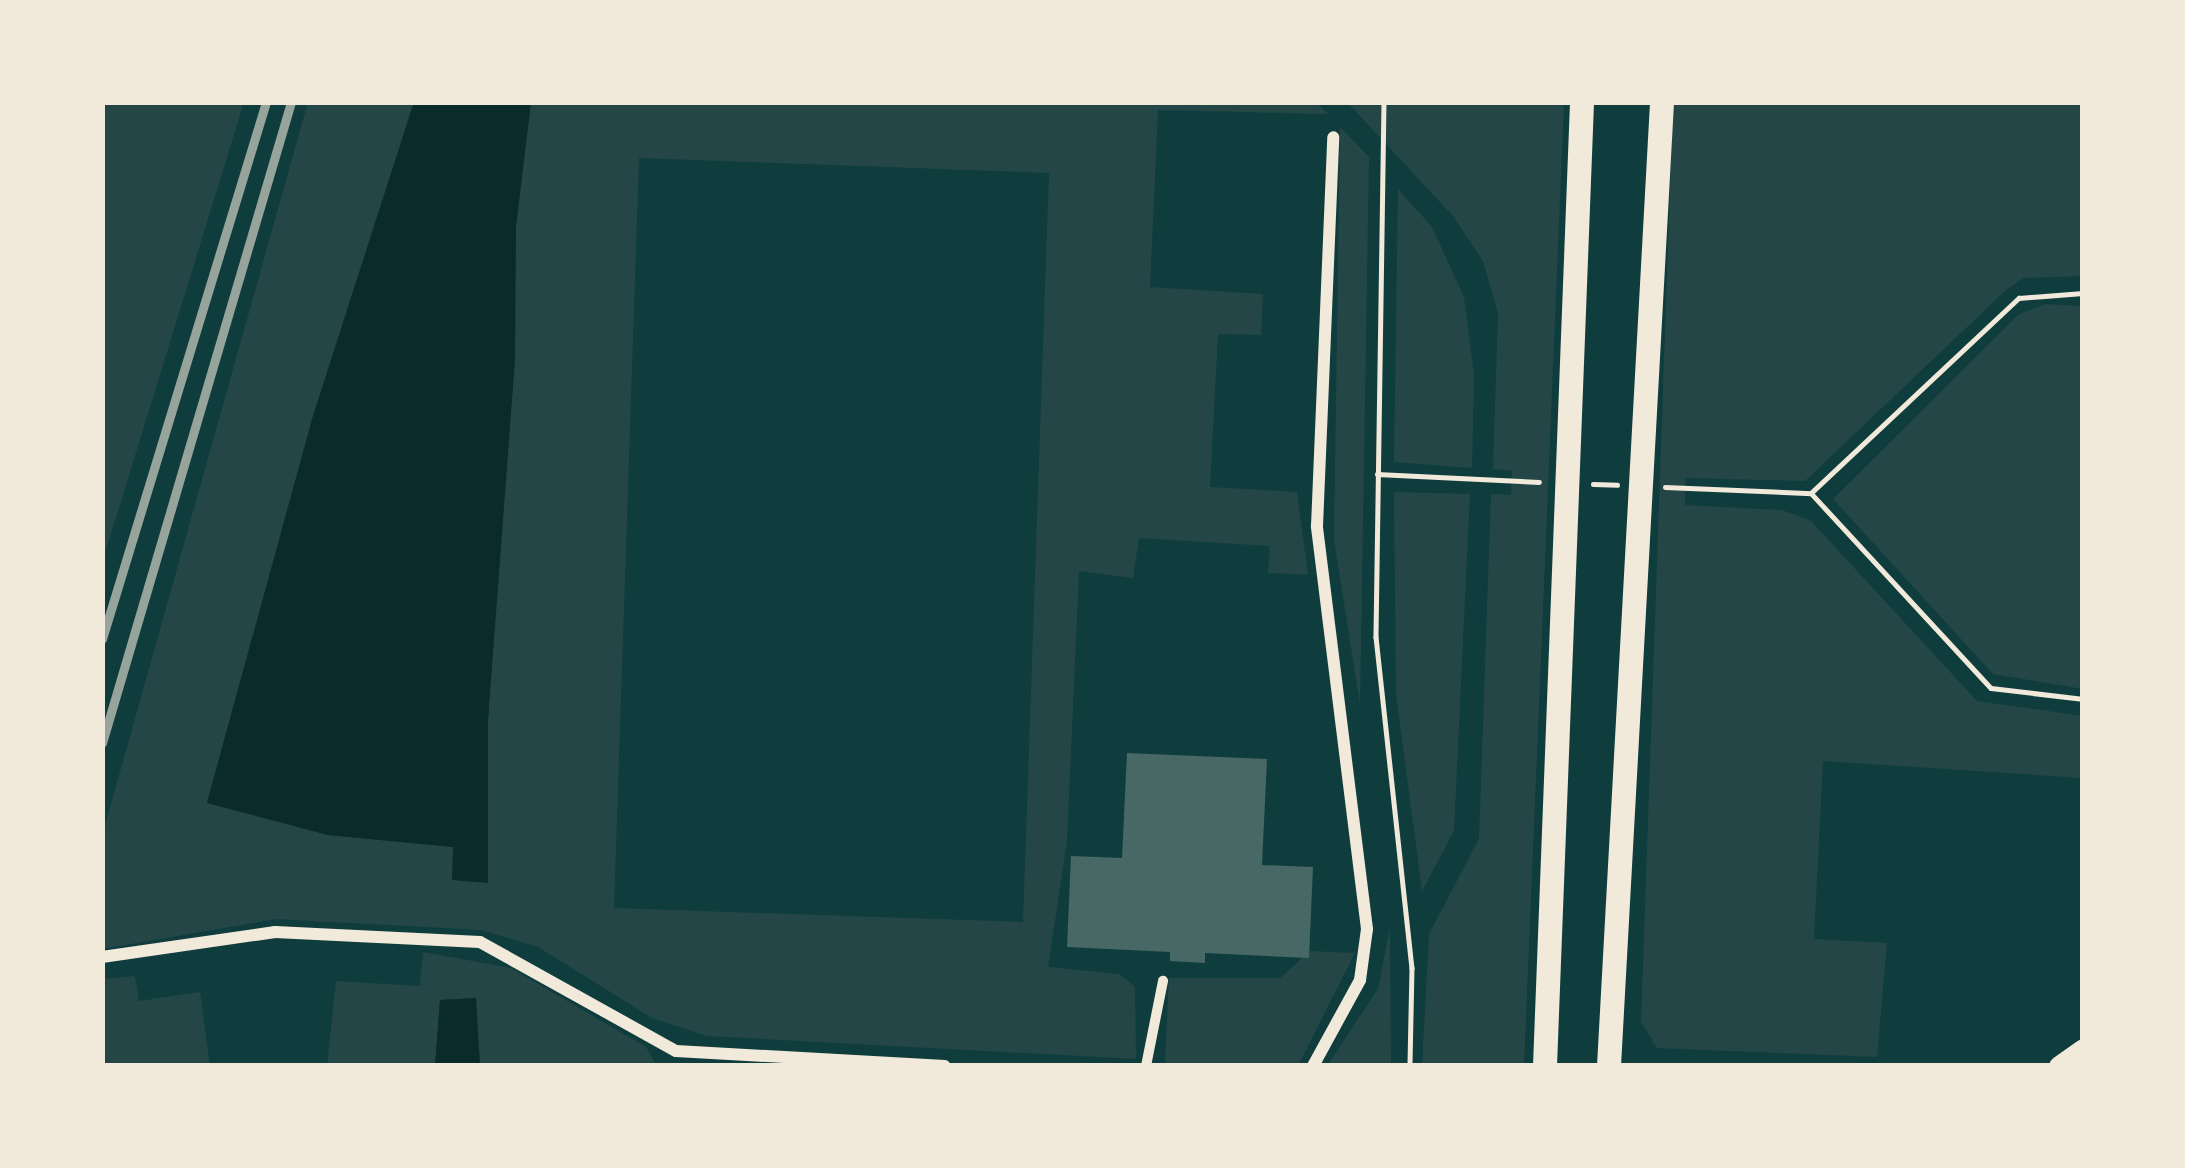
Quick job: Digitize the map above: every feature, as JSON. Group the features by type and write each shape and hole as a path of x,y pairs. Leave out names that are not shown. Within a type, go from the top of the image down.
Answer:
{"main road":[{"path":"1545,1066 1582,102"},
{"path":"1610,1066 1662,102"}],"street":[{"path":"1313,1066 1360,980 1366,929 1318,526 1333,136"},
{"path":"102,957 275,932 480,942 676,1051 945,1066"},
{"path":"1146,1066 1162,981"},
{"path":"2059,1066 2083,1049"},
{"path":"675,1066 676,1051"}],"path":[{"path":"1384,102 1376,637 1412,968 1410,1066"},
{"path":"1811,493 2019,298 2083,293"},
{"path":"1377,475 1556,482"},
{"path":"1580,483 1628,485"},
{"path":"1651,486 1811,493 1990,688 2083,699"}],"shaded area":[{"path":"102,102 244,102 102,563"},
{"path":"308,102 414,102 313,416 207,802 328,835 453,847 487,883 488,720 516,226 531,102 1316,102 1328,114 1158,110 1150,287 1263,294 1261,335 1218,334 1210,487 1297,492 1308,575 1268,573 1270,546 1139,538 1133,578 1079,571 1067,841 1048,967 1119,974 1135,987 1136,1059 707,1036 652,1018 538,947 481,930 276,919 102,949 102,836","holes":["639,158 1049,173 1023,922 614,908"]},
{"path":"414,102 531,102 516,226 515,360 488,720 488,883 452,880 453,847 328,835 207,803 313,416"},
{"path":"1347,102 1564,102 1524,1066 1422,1066 1429,934 1479,839 1491,494 1511,495 1512,471 1493,469 1498,314 1483,261 1453,216"},
{"path":"1673,102 2083,102 2083,276 2023,278 2006,290 1805,481 1685,478 1685,505 1782,510 1811,521 1977,701 2083,716 2083,778 1823,761 1814,939 1887,943 1877,1057 1657,1048 1641,1022"},
{"path":"1340,127 1369,157 1360,704 1334,540"},
{"path":"1398,189 1432,227 1464,297 1474,376 1472,468 1394,462"},
{"path":"2045,304 2083,306 2083,689 1993,674 1833,499 2019,314"},
{"path":"1394,492 1470,494 1454,831 1422,891 1396,694"},
{"path":"1390,927 1391,1066 1327,1066 1378,989"},
{"path":"1310,951 1355,953 1298,1066 1165,1064 1169,978 1280,978"},
{"path":"423,952 511,968 646,1047 657,1066 480,1066 475,998 440,1000 435,1066 327,1066 336,981 420,986"},
{"path":"135,976 139,1001 200,992 210,1066 102,1066 102,979"},
{"path":"476,998 480,1066 435,1066 440,1000"}],"building":[{"path":"1127,753 1267,759 1262,865 1313,867 1309,958 1205,953 1205,963 1170,961 1170,952 1067,947 1071,856 1122,858"}],"railway":[{"path":"102,639 266,102"},
{"path":"102,743 291,102"}]}
